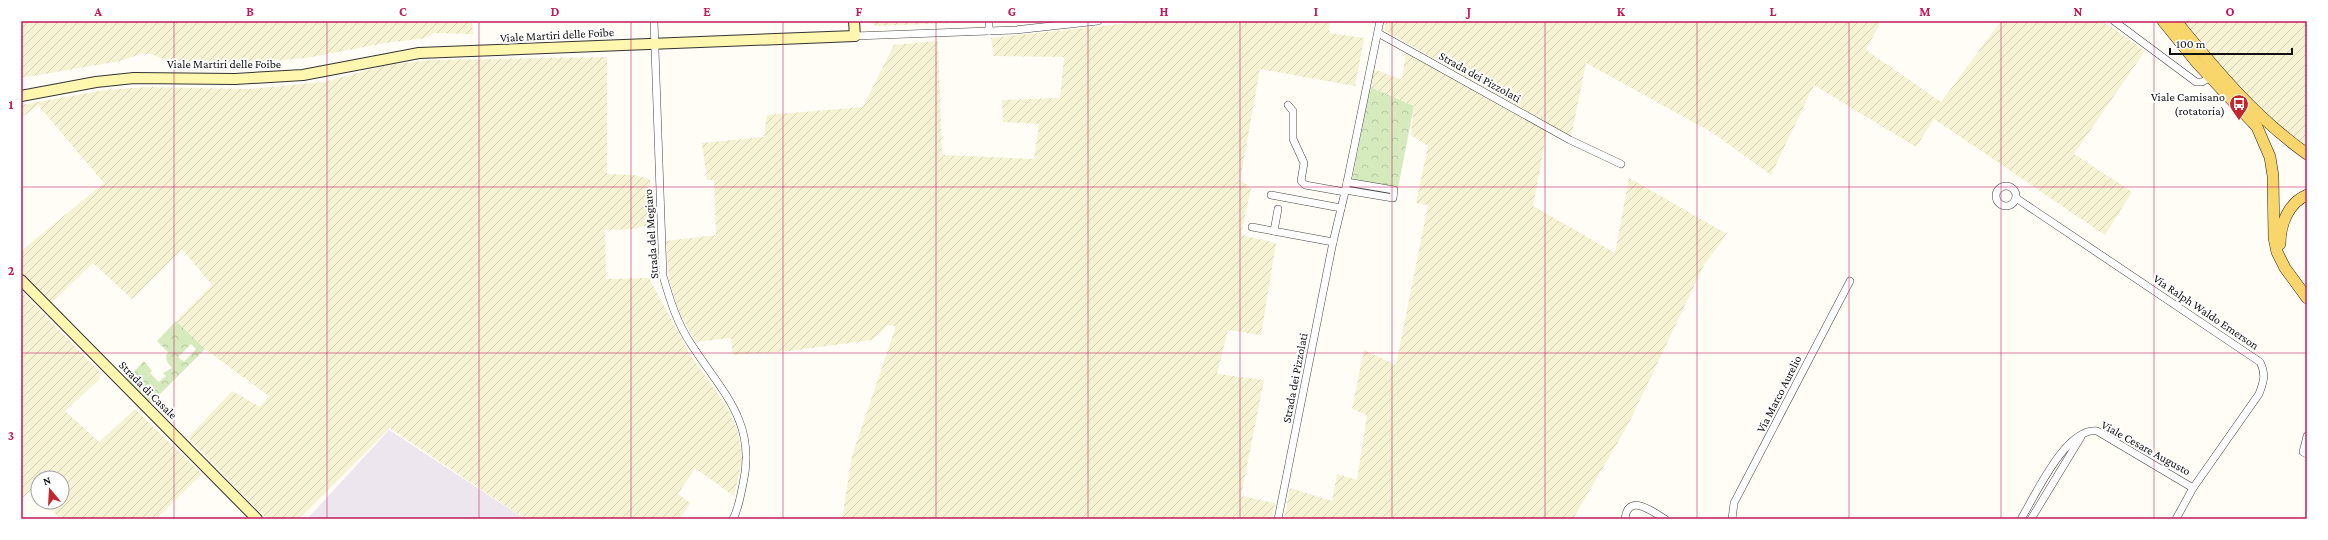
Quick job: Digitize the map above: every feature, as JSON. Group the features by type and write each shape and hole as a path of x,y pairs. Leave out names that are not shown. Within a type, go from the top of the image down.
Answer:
{"main road":[{"path":"2163,21 2211,77 2246,109 2307,154"},
{"path":"2176,21 2246,109 2257,127 2270,157 2273,176 2274,238 2277,252 2285,268 2307,298"},
{"path":"2285,268 2280,241 2284,220 2291,207 2307,194"}],"street":[{"name":"Strada del Megiaro","path":"654,21 656,43 659,205 663,276 673,310 690,343 724,391 739,417 746,435 745,476 738,510 733,519"},
{"path":"854,21 855,36"},
{"path":"989,21 989,31"},
{"name":"Viale Martiri delle Foibe","path":"21,96 96,82 134,78 248,79 303,75 419,53 989,31 1051,27 1098,21"},
{"name":"Strada dei Pizzolati","path":"1278,519 1333,242 1346,188 1380,21"},
{"path":"2114,21 2196,82 2202,82 2211,77"},
{"name":"Strada dei Pizzolati","path":"1378,33 1570,140 1621,164"},
{"path":"1288,105 1293,111 1293,139 1304,163 1301,181 1305,185 1394,190 1392,198"},
{"path":"1570,140 1572,149"},
{"path":"1271,195 1341,208"},
{"name":"Via Ralph Waldo Emerson","path":"2016,198 2260,362 2264,371 2264,380 2259,394 2193,488 2176,519"},
{"path":"1274,231 1278,209"},
{"path":"1252,227 1333,242"},
{"name":"Strada di Casale","path":"21,280 257,519"},
{"name":"Via Marco Aurelio","path":"1732,519 1734,503 1850,281"},
{"name":"Viale Cesare Augusto","path":"2021,519 2062,452 2073,439 2087,432 2097,431 2193,488"},
{"name":"Viale Cesare Augusto","path":"2031,519 2076,442 2087,432"},
{"path":"2307,436 2304,452 2307,454"},
{"path":"1625,519 1628,510 1634,506 1644,505 1664,519"}],"shaded area":[{"path":"21,21 472,21 473,34 434,33 426,38 385,43 306,58 231,64 166,60 151,54 141,54 120,61 21,78"},
{"path":"867,21 980,21 980,22 877,26"},
{"path":"1148,21 1330,21 1329,33 1364,38 1355,86 1260,69 1240,180 1251,188 1241,235 1276,243 1261,335 1228,330 1217,374 1264,380 1241,496 1275,503 1272,519 842,519 852,456 896,326 888,325 872,340 789,351 733,355 731,338 695,342 679,311 669,280 666,241 716,235 714,180 707,180 702,143 764,137 767,115 863,107 894,45 938,41 942,155 1034,159 1039,124 1003,122 1002,100 1060,98 1064,57 994,56 991,38"},
{"path":"1386,21 1881,21 1866,50 1941,102 2001,21 2103,21 2145,51 2074,154 2132,192 2105,235 1934,119 1916,147 1814,85 1771,175 1713,133 1586,63 1571,137 1384,30"},
{"path":"2184,21 2307,21 2307,149 2270,121 2272,118 2258,105 2256,108"},
{"path":"1406,50 1547,130 1533,206 1615,253 1629,178 1727,234 1704,265 1629,423 1573,519 1284,519 1290,488 1332,501 1337,474 1357,480 1367,415 1352,409 1364,350 1396,365 1428,205 1416,203 1428,146 1411,135 1414,106 1370,87 1374,69 1402,80"},
{"path":"607,57 607,174 634,175 650,179 651,224 634,229 605,230 606,279 649,278 689,353 727,407 737,430 740,443 742,461 734,496 695,468 678,494 690,503 680,519 525,519 390,428 299,519 267,519 188,438 232,391 260,407 269,396 205,349 176,321 212,285 182,249 132,299 93,263 51,303 21,272 21,251 104,183 38,105 21,118 21,105 105,90 147,87 249,89 324,82 387,65 431,60"},
{"path":"21,291 99,371 100,379 65,411 99,442 135,409 202,474 156,519 60,519 52,510 70,510 70,470 30,470 30,492 21,499"},
{"path":"389,430 525,519 307,519"}],"green space":[{"path":"1370,87 1414,106 1398,188 1352,181"},
{"path":"176,321 205,349 150,404 127,379 144,361 152,371 150,373 159,382 166,376 163,373 172,368 167,362 166,355 168,352 157,341","holes":["191,344 196,349 184,362 178,357"]}],"place":[{"name":"Viale Camisano (rotatoria)","path":"2239,121"}]}
